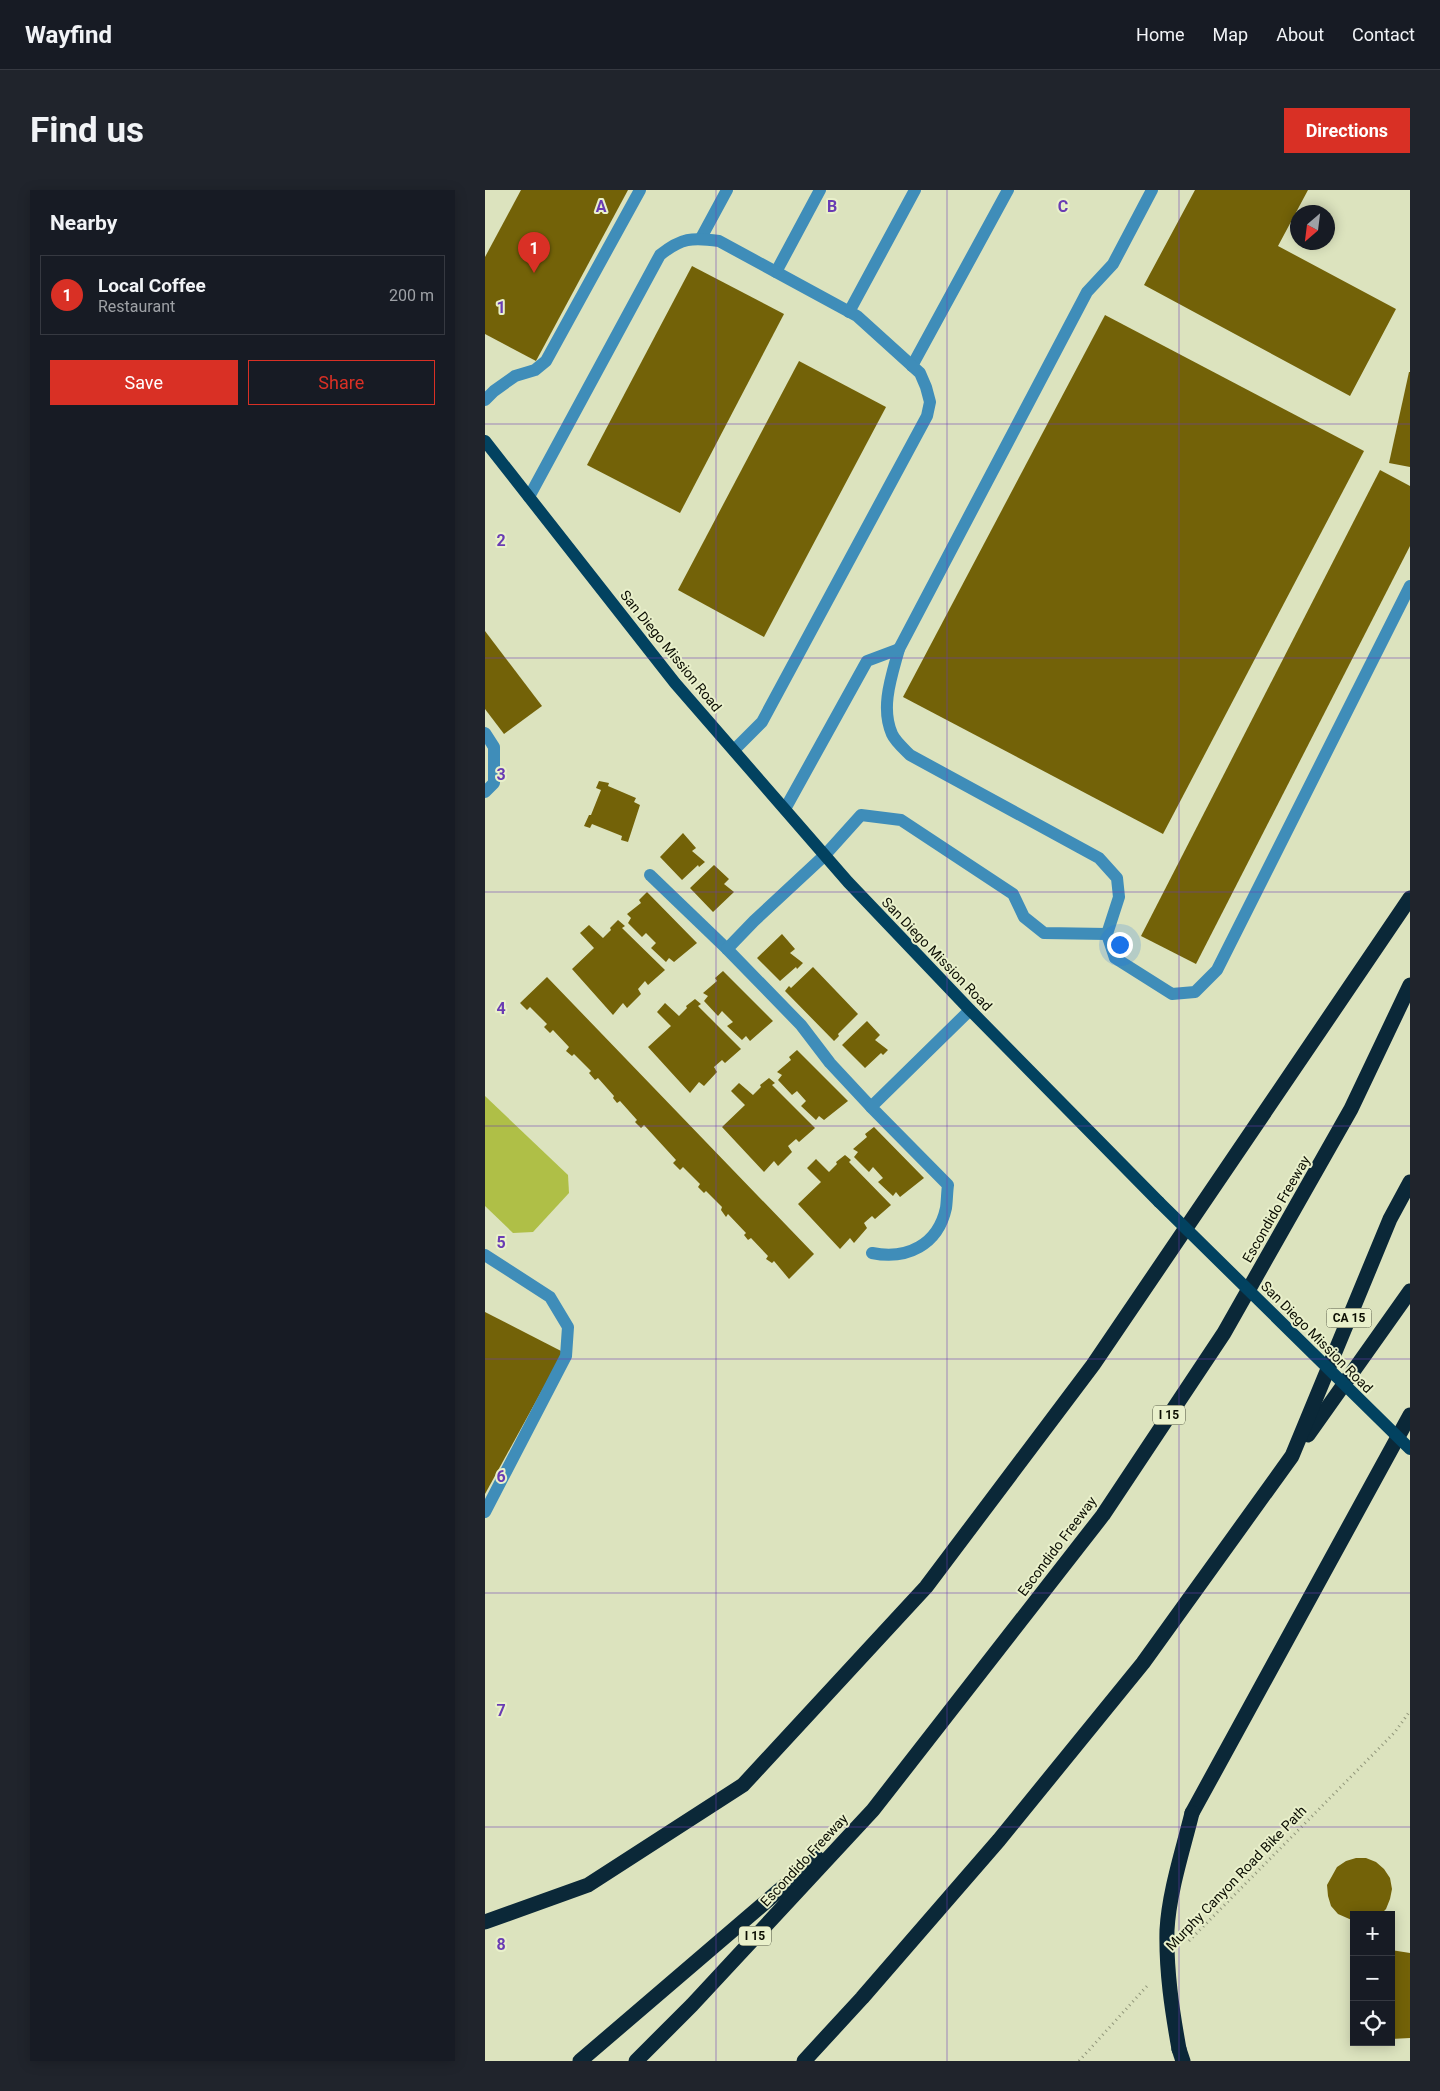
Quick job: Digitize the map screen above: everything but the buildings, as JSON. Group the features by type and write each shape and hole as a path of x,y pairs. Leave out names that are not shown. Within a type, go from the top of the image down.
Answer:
{"highway":[{"path":"485,1922 588,1885 743,1786 926,1587 1093,1365 1410,898"},
{"name":"Escondido Freeway","path":"636,2061 691,2005 873,1810 1103,1515 1224,1333 1351,1109 1410,985"},
{"name":"CA 15","path":"1292,1456 1390,1219 1410,1182"},
{"path":"804,2061 862,1998 999,1840 1143,1663 1410,1291"},
{"path":"1181,2055 1169,1994 1167,1929 1177,1874 1192,1813 1410,1415"},
{"path":"580,2061 873,1810"}],"main road":[{"name":"San Diego Mission Road","path":"485,441 675,684 825,855 970,1010 1159,1202 1410,1449"}],"lane":[{"path":"485,400 515,376 535,370 546,361 640,190"},
{"path":"701,238 727,190"},
{"path":"776,272 820,190"},
{"path":"849,312 915,190"},
{"path":"912,366 1008,190"},
{"path":"1152,190 1113,264 1087,292 899,649 889,686 887,714 892,735 909,755 1099,858 1117,878 1119,897 1107,934 1115,958 1172,994 1195,992 1217,970 1410,586"},
{"path":"529,497 660,255 685,239 701,238 719,241 857,316 920,373 930,402 927,416 762,722 734,750"},
{"path":"785,809 867,661 899,649"},
{"path":"485,733 494,747 494,784 485,792"},
{"path":"727,949 754,921 825,855 861,815 901,820 1013,894 1024,917 1044,933 1107,934"},
{"path":"650,875 727,949 801,1025 830,1063 947,1185 945,1209 937,1232 919,1249 887,1256 872,1253"},
{"path":"871,1107 970,1010"},
{"path":"485,1256 550,1297 568,1327 566,1356 485,1512"}],"path":[{"name":"Murphy Canyon Road Bike Path","path":"1187,1944 1395,1732 1410,1711"},
{"path":"1079,2061 1148,1985"}],"green space":[{"path":"485,1096 568,1175 569,1193 533,1232 513,1233 485,1206"}],"place":[{"name":"Local Coffee","path":"534,273"}]}
